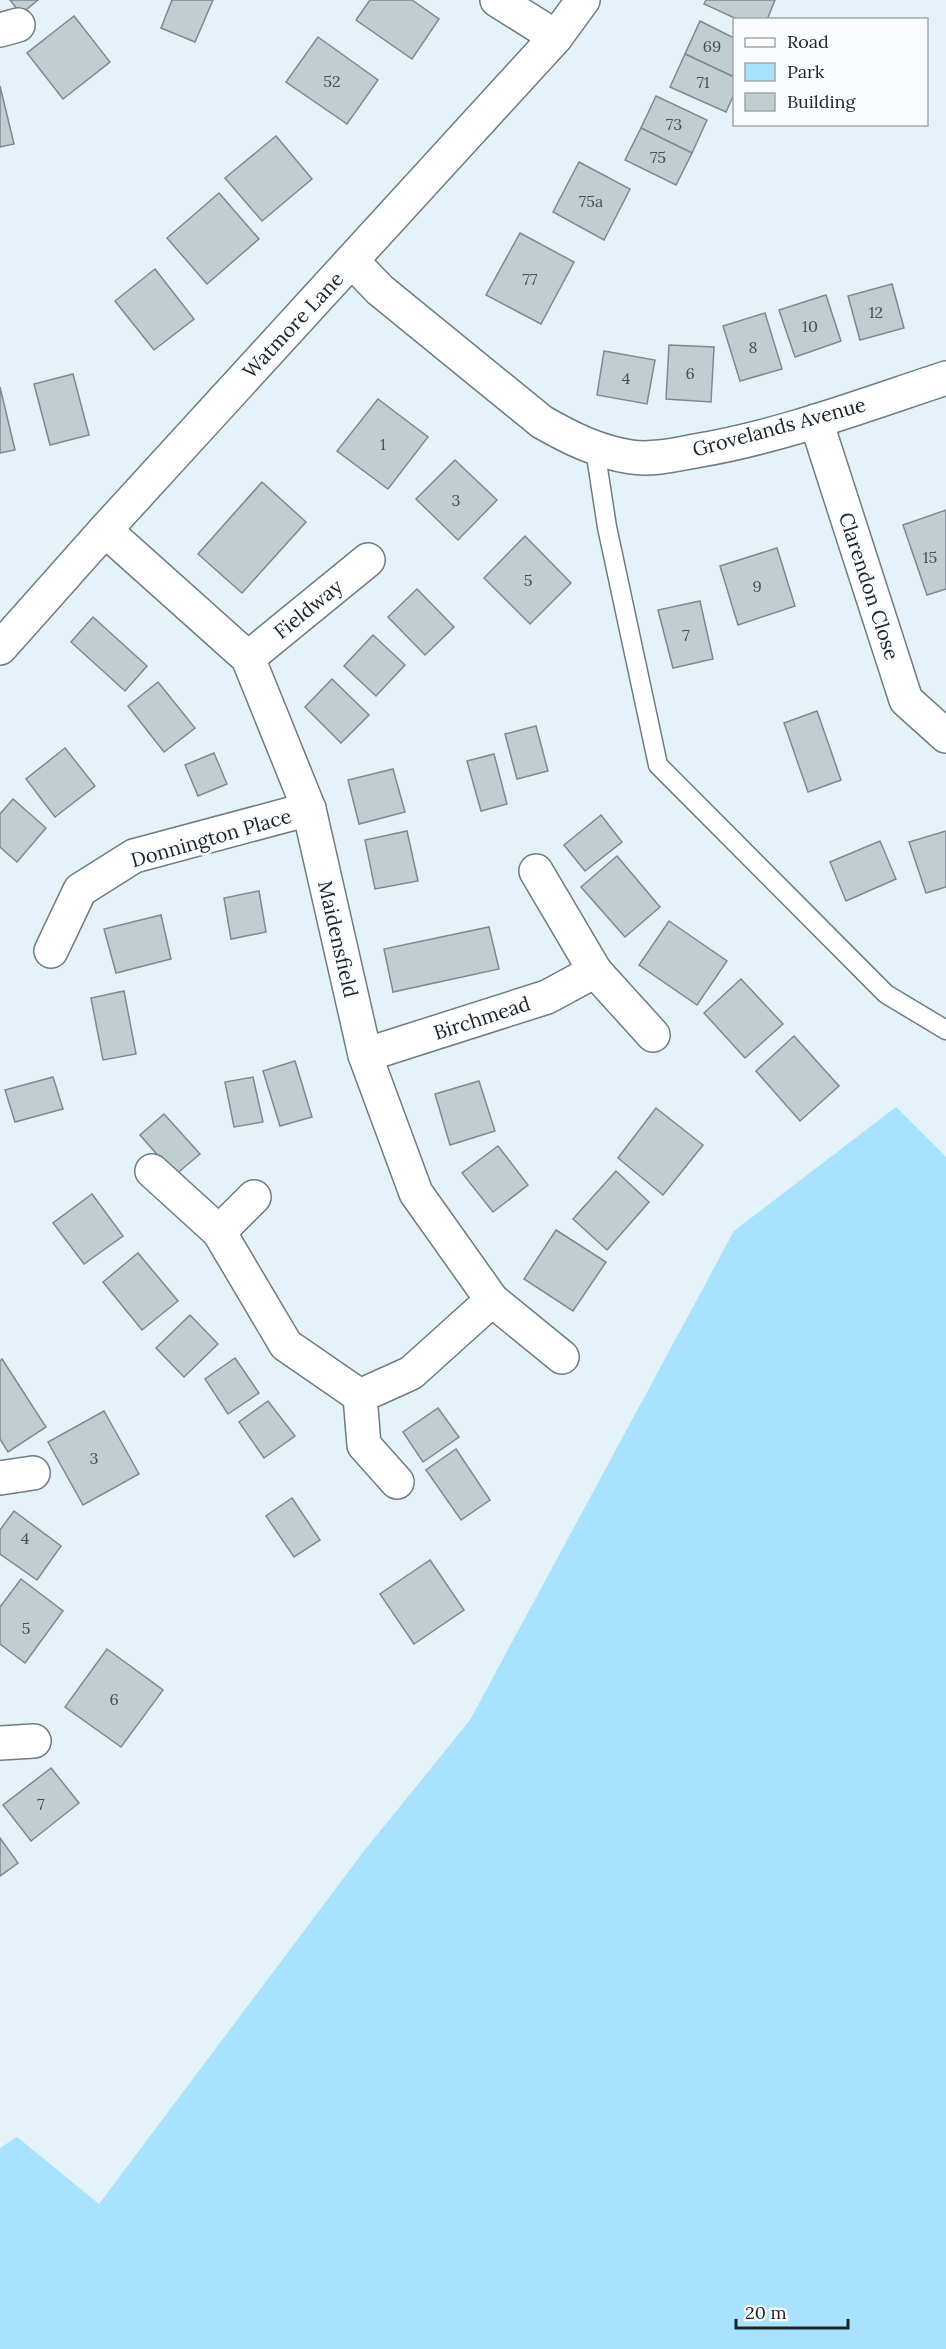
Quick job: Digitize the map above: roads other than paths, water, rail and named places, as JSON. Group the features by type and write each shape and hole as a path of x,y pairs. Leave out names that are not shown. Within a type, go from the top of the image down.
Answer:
{"street":[{"path":"497,0 556,38"},
{"name":"Watmore Lane","path":"0,648 105,530 556,38 583,0"},
{"name":"Grovelands Avenue","path":"352,261 380,290 542,422 569,438 595,449 632,457 663,456 720,447 816,421 946,378"},
{"name":"Clarendon Close","path":"816,421 906,700 946,736"},
{"name":"Maidensfield","path":"105,530 248,658 309,809 365,1055 416,1193 492,1300 562,1357"},
{"name":"Fieldway","path":"248,658 368,560"},
{"name":"Donnington Place","path":"51,951 80,890 134,856 309,809"},
{"path":"536,871 595,971 653,1035"},
{"name":"Birchmead","path":"365,1055 548,997 595,971"},
{"path":"152,1171 219,1232 286,1345 360,1396"},
{"path":"219,1232 254,1197"},
{"path":"360,1396 411,1372 492,1300"},
{"path":"360,1396 364,1445 397,1482"},
{"path":"0,1478 33,1473"},
{"path":"0,1743 33,1740"}],"lane":[{"path":"595,449 607,527 658,765 886,994 946,1030"}]}
